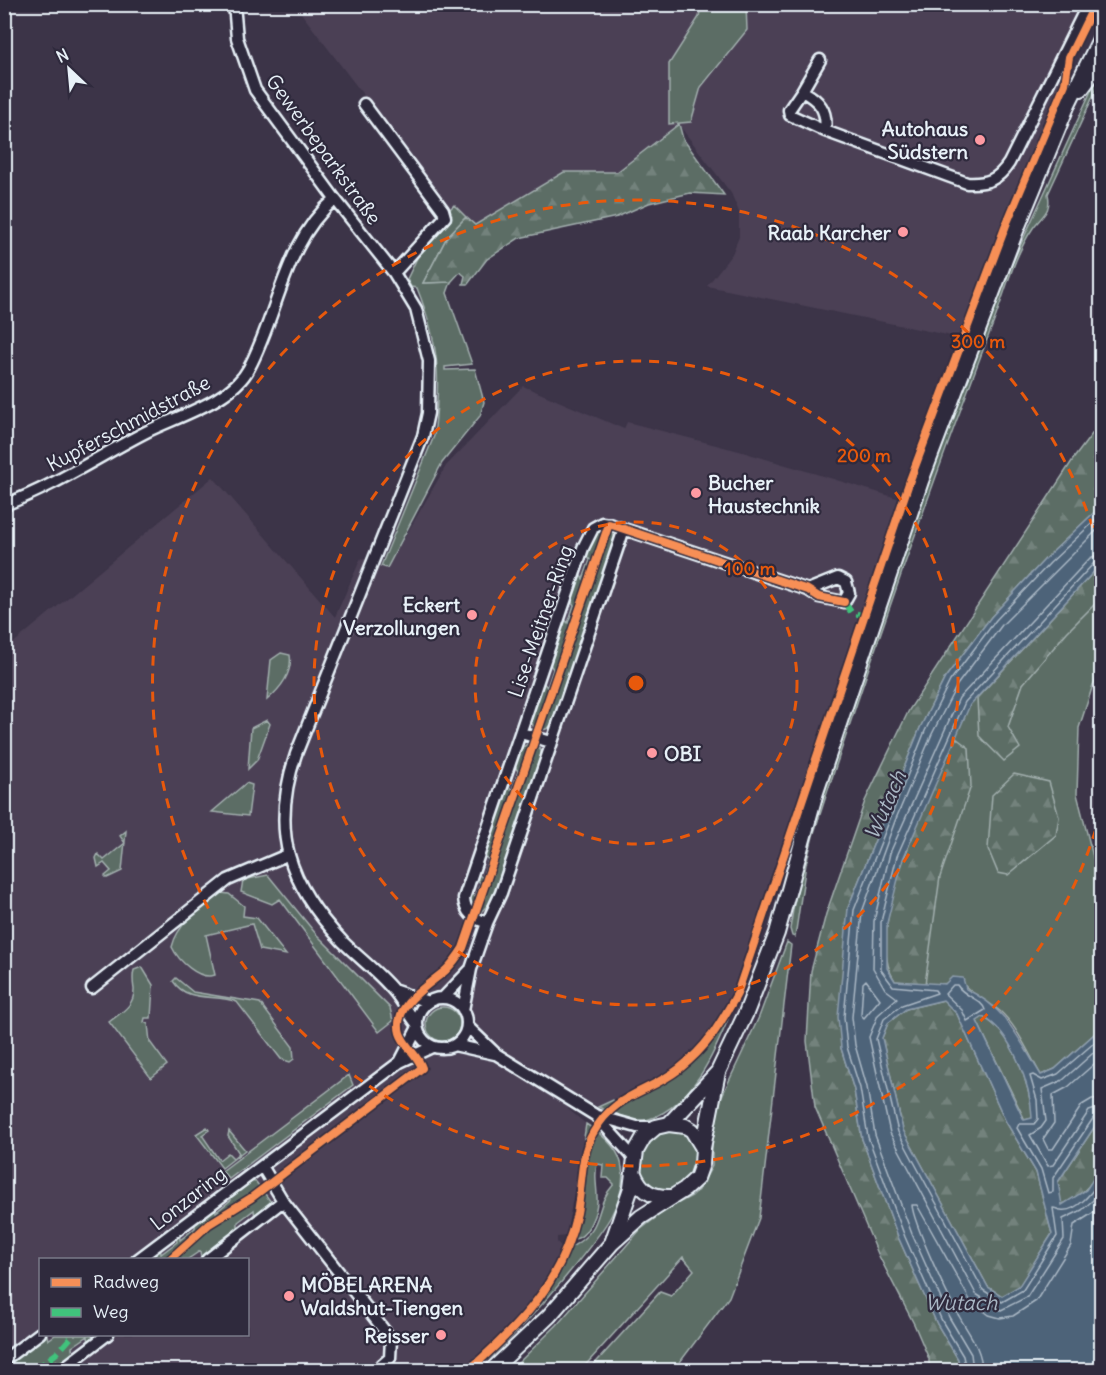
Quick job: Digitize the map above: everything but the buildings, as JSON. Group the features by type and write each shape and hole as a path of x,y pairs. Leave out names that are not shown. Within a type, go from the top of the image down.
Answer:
{"main road":[{"path":"492,1371 549,1316 612,1243 697,1178 702,1164 718,1072 746,1013 777,933 816,792 921,481 1015,233 1068,104 1101,34"},
{"path":"1068,104 1101,61"},
{"path":"612,1243 628,1201 634,1174 634,1158 644,1137 662,1125 718,1072"},
{"path":"662,1125 685,1126 692,1130 703,1148"},
{"path":"634,1174 648,1193 659,1197 670,1197"}],"street":[{"name":"Gewerbeparkstraße","path":"234,4 237,38 255,90 335,200 394,273 416,309 424,333 429,361 428,413 412,471 336,654 288,778 284,831 287,855 296,880 322,918 393,990 417,1026 420,1036 432,1047"},
{"path":"820,60 789,110 790,115 825,131 967,183 990,181 1001,174 1009,163 1088,4"},
{"path":"802,91 821,103 826,121 825,131"},
{"path":"364,104 443,210 445,217 394,273"},
{"name":"Kupferschmidstraße","path":"4,505 68,476 146,432 203,407 226,392 249,370 290,262 312,223 335,200"},
{"name":"Lise-Meitner-Ring","path":"487,923 474,918 465,908 464,898 583,548 593,528 602,523 624,529"},
{"path":"662,1125 627,1126 595,1115 496,1054 467,1026 463,1010 471,969 487,923 501,893 624,529 808,590"},
{"path":"521,733 551,742"},
{"path":"92,988 228,880 287,855"},
{"path":"400,1062 417,1026 422,1008 428,1002 442,998 471,969"},
{"name":"Gewerbeparkstraße","path":"393,990 428,1002"},
{"path":"442,998 458,1004 463,1010"},
{"path":"400,1062 432,1047 447,1048 454,1045 461,1040 467,1026"},
{"path":"454,1045 496,1054"},
{"name":"Lonzaring","path":"140,1258 400,1062"},
{"path":"595,1115 634,1158"},
{"path":"262,1166 283,1201 386,1330 392,1349 390,1358 376,1371"},
{"path":"210,1258 283,1201"},
{"path":"4,1360 39,1334"},
{"path":"61,1371 107,1336"}],"shaded area":[{"path":"295,5 1091,5 1065,57 1060,86 1044,119 962,338 707,286 732,254 739,237 739,212 731,193 679,125 617,172 564,172 474,225 455,206 450,209"},
{"path":"523,386 624,429 627,422 739,451 900,499 735,991 709,1037 678,1067 598,1107 576,1095 568,1109 586,1124 566,1236 557,1237 557,1242 562,1248 546,1284 531,1305 499,1339 464,1370 5,1370 5,650 213,477 335,617 361,558 387,568 446,466"}],"green space":[{"path":"701,5 746,5 747,30 701,87 691,122 669,124 669,64 699,17"},
{"path":"1101,69 1101,79 1048,194 1049,205 1026,239 1014,264 921,518 813,836 806,864 795,937 792,936 790,929 800,866 840,735 928,482 1010,268"},
{"path":"679,124 683,139 724,195 690,193 649,203 617,217 519,238 487,259 468,284 463,284 465,276 460,272 451,282 423,283 447,237 466,217 475,225 564,172 617,172"},
{"path":"454,205 466,217 447,237 423,283 451,282 447,293 472,364 445,367 445,370 475,369 484,402 480,416 442,463 387,568 381,566 434,436 436,415 437,378 434,343 417,288 411,287 407,279 418,256 451,220 450,209"},
{"path":"1101,422 1101,506 1045,559 991,617 945,678 920,728 848,908 841,1048 854,1090 862,1139 899,1239 937,1324 958,1359 960,1370 929,1370 929,1359 914,1324 879,1256 815,1107 807,1041 811,971 826,914 865,801 909,710 1074,458"},
{"path":"1101,443 1101,671 1093,685 1079,728 1077,794 1101,888 1101,1028 1055,1069 1041,1075 1024,1043 1009,1020 999,1010 970,991 963,983 934,984 993,1132 1101,1131 1101,1326 1071,1370 949,1370 900,1283 814,973"},
{"path":"602,530 611,531 615,537 614,548 557,717 548,728 542,730 534,728 531,717 533,704 541,680 547,687 553,669 548,661 562,616 568,623 574,605 569,597 578,572 583,579 590,560 584,553 596,534"},
{"path":"1101,564 1101,598 1067,632 1023,684 1008,727 1020,748 1004,761 979,736 977,698"},
{"path":"281,653 290,655 290,668 281,686 267,700 271,660"},
{"path":"267,720 270,724 257,760 248,769 251,728"},
{"path":"956,738 969,748 971,786 940,877 925,984 895,981 887,958 887,928 893,895 917,824"},
{"path":"527,744 537,746 541,751 540,766 494,899 481,912 473,909 469,899 470,890 475,897 480,883 475,875 476,871 482,878 488,860 483,852 506,783 512,790 518,771 513,764 518,752"},
{"path":"1014,774 1049,782 1059,817 1056,835 1008,875 998,873 988,849 992,795"},
{"path":"246,783 252,785 248,816 212,812"},
{"path":"126,831 125,843 120,836"},
{"path":"125,843 122,871 107,878 105,876 111,871 104,863 98,867 96,858 98,854 104,860"},
{"path":"268,875 316,934 390,1008 393,1021 379,1032 280,899 272,904 241,892 243,880"},
{"path":"221,893 229,894 244,906 243,916 257,918 286,955 260,950 252,924 206,935 215,975 202,975 184,963 172,947 175,938 192,916"},
{"path":"787,942 791,945 759,1218 729,1297 674,1370 589,1370 660,1292 671,1296 694,1270 683,1257 581,1370 511,1370 557,1325 640,1230 667,1209 692,1196 700,1188 712,1166 712,1138 721,1098 759,1017"},
{"path":"142,967 153,985 151,1018 145,1018 144,1022 148,1024 150,1042 167,1065 151,1078 109,1022 132,1000 134,970"},
{"path":"176,978 193,992 260,1003 293,1047 294,1059 290,1062 281,1059 237,1002 186,993 173,981"},
{"path":"944,1000 957,1014 1006,1122 1036,1172 1052,1234 1019,1287 1002,1296 988,1287 903,1130 882,1038 888,1023 906,1009"},
{"path":"734,1004 719,1040 700,1076 673,1106 657,1116 638,1122 598,1107 613,1100 616,1107 628,1103 624,1101 681,1072 713,1041"},
{"path":"443,1007 455,1012 460,1024 455,1036 443,1041 431,1036 426,1024 431,1012"},
{"path":"983,1017 1004,1035 1019,1061 1028,1090 1033,1118 1025,1120 977,1021"},
{"path":"349,1075 353,1085 229,1179 222,1171"},
{"path":"1101,1117 1098,1169 1086,1189 1061,1205 1058,1182"},
{"path":"586,1124 609,1142 621,1161 622,1187 614,1210 586,1251 523,1326 484,1363 471,1370 528,1315 551,1284 570,1248 582,1240 595,1225 607,1193 614,1184 608,1178 602,1178 603,1165 597,1164 597,1203 594,1216 583,1234 573,1239 591,1145 596,1138 591,1132 584,1138"},
{"path":"207,1127 209,1130 202,1135 219,1160 228,1153 233,1158 239,1153 228,1136 229,1131 245,1150 222,1168 196,1134"},
{"path":"667,1131 687,1135 695,1153 694,1163 692,1172 679,1188 670,1192 660,1192 647,1186 643,1178 642,1161 643,1154 652,1140"},
{"path":"249,1181 256,1182 271,1202 270,1207 255,1219 254,1210 238,1222 238,1231 202,1258 200,1251 190,1258 144,1258 160,1245 161,1254 177,1242 176,1233 179,1231 180,1240 195,1228 195,1218 215,1204 216,1212 231,1200 231,1191"},
{"path":"42,1336 47,1336 48,1340 54,1336 88,1336 72,1347 73,1357 56,1370 56,1361 43,1370 9,1370 11,1359"},
{"path":"88,1336 92,1336 93,1342 89,1344"}],"water":[{"name":"Wutach","path":"1101,506 1101,564 970,705 903,859 887,923 887,968 895,981 945,984 952,977 963,978 966,989 992,1005 1002,1015 1041,1075 1055,1069 1101,1028 1101,1117 1058,1182 1062,1205 1086,1190 1101,1167 1101,1370 960,1370 958,1359 937,1324 899,1239 862,1139 854,1090 841,1048 838,1017 848,908 920,728 945,678 991,617 1045,559","holes":["943,1000 957,1014 1006,1122 1036,1172 1052,1234 1019,1286 1002,1296 988,1287 903,1130 882,1038 888,1023 906,1009","983,1017 1003,1035 1018,1061 1028,1091 1032,1118 1024,1120 977,1021"]}],"marked path":[{"path":"844,602 851,612 864,616"},
{"path":"35,1370 57,1353 72,1336"}],"cycle path":[{"path":"469,1370 506,1336 537,1301 561,1261 577,1213 586,1151 593,1133 602,1120 622,1101 667,1077 698,1052 712,1035 737,994 910,480 1006,225 1065,84 1069,57 1095,4"},
{"path":"171,1258 209,1224 251,1198 422,1068 400,1033 401,1013 414,997 449,967 463,948 609,524 808,590 819,597 844,602"}],"place":[{"name":"Autohaus Südstern","path":"980,140"},
{"name":"Raab Karcher","path":"903,232"},
{"name":"Bucher Haustechnik","path":"696,493"},
{"name":"Eckert Verzollungen","path":"472,615"},
{"name":"OBI","path":"652,753"},
{"name":"MÖBELARENA Waldshut-Tiengen","path":"289,1296"},
{"name":"Reisser","path":"441,1335"}]}
